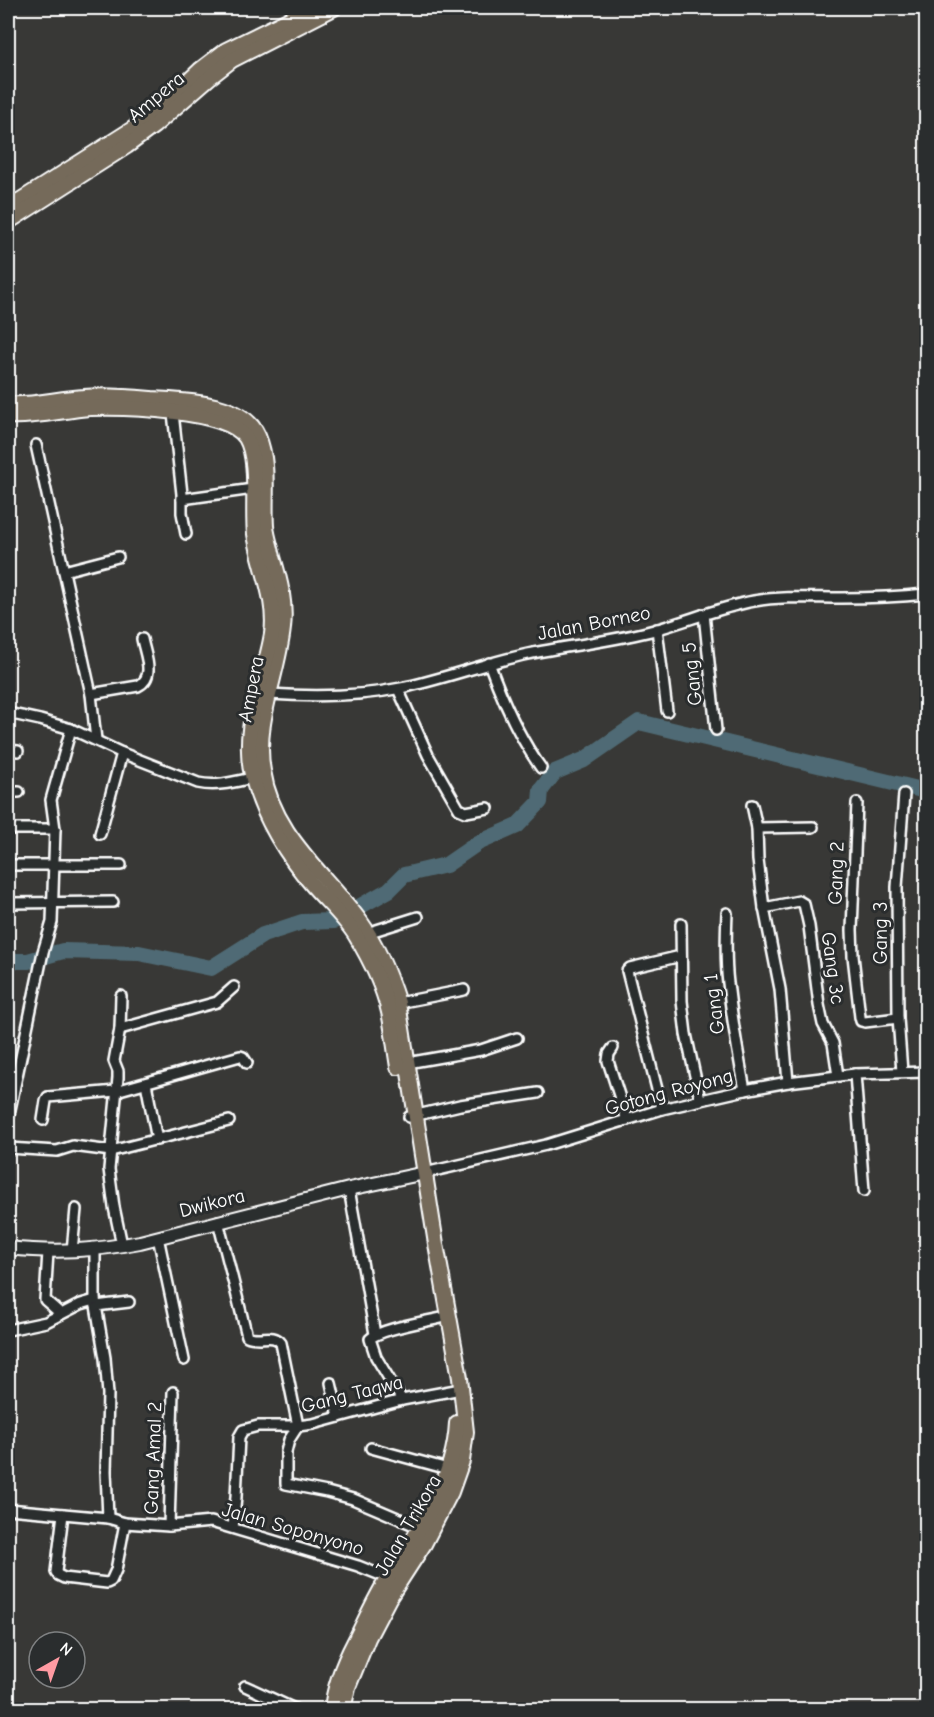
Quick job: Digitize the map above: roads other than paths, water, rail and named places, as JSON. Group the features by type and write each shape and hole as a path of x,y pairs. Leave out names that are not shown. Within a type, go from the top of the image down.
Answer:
{"main road":[{"name":"Ampera","path":"8,208 134,128 226,50 312,8"},
{"name":"Ampera","path":"8,222 127,146 232,60 334,8"},
{"name":"Ampera","path":"8,404 106,396 181,401 214,406 229,411 241,417 254,429 265,465 266,531 282,589 284,605 283,631 276,669 255,756 252,778 264,810 281,843 295,863 359,927 390,980 398,1003 412,1116"},
{"name":"Ampera","path":"8,416 21,417 88,408 113,408 190,414 215,419 227,423 242,434 249,447 252,463 255,535 273,615 272,633 250,725 255,756 262,769 272,803 284,827 336,902"},
{"name":"Ampera","path":"359,927 362,947 383,992 389,1011 422,1174"},
{"name":"Jalan Trikora","path":"343,1710 348,1687 368,1638 389,1598 444,1508 462,1461 466,1432 422,1174"},
{"name":"Jalan Trikora","path":"332,1710 333,1698 350,1651 388,1578 421,1528 439,1494 457,1432 459,1389"}],"street":[{"path":"173,413 182,519 186,534"},
{"path":"36,445 91,694 96,740"},
{"path":"182,499 253,489"},
{"path":"64,571 118,557"},
{"name":"Jalan Borneo","path":"269,694 344,695 399,689 437,680 489,663 657,629 714,610 754,601 789,597 927,594"},
{"name":"Gang 5","path":"704,614 716,730"},
{"path":"657,629 667,711"},
{"path":"91,694 138,686 145,682 149,670 142,639"},
{"path":"489,663 500,693 531,754 541,768"},
{"path":"399,689 428,755 459,808 466,812 488,808"},
{"path":"8,713 70,729 122,753 191,780 210,785 252,778"},
{"path":"8,1114 52,922 54,829 51,800 70,729"},
{"path":"8,750 18,751"},
{"path":"100,834 122,753"},
{"path":"8,792 19,792"},
{"name":"Gang 3","path":"902,1072 898,1018 897,887 904,794"},
{"name":"Gang 2","path":"857,803 852,930 860,1020 864,1022 898,1018"},
{"path":"752,805 757,828 764,908 780,989 788,1082"},
{"path":"757,828 813,827"},
{"path":"8,829 54,829"},
{"path":"8,865 121,865"},
{"name":"Gang 3c","path":"764,908 799,901 804,904 819,1005 823,1024 833,1043 838,1076"},
{"path":"8,903 113,902"},
{"name":"Gang 1","path":"727,913 726,949 731,1015 745,1090"},
{"path":"359,927 418,917"},
{"path":"681,924 682,1001 686,1034 700,1099"},
{"path":"662,1109 627,971 630,968 681,956"},
{"path":"120,1029 217,1002 234,987"},
{"path":"398,1003 464,990"},
{"path":"121,996 120,1029 114,1061 118,1071 109,1169 122,1245"},
{"path":"407,1063 481,1050 517,1038"},
{"path":"613,1048 608,1061 627,1120"},
{"path":"43,1120 48,1097 116,1091 240,1056 247,1063"},
{"name":"Gotong Royong","path":"422,1174 546,1145 700,1099 788,1082 838,1076 927,1072"},
{"path":"855,1074 864,1191"},
{"path":"146,1083 157,1140"},
{"path":"412,1116 460,1105 538,1093"},
{"path":"8,1148 57,1151 73,1146 111,1151 229,1121"},
{"name":"Dwikora","path":"8,1248 48,1252 95,1250 158,1237 349,1189 422,1174"},
{"path":"349,1189 375,1334"},
{"path":"72,1251 76,1209"},
{"path":"218,1221 247,1336 254,1339 273,1337 281,1343 298,1426 289,1440 286,1452 286,1484 352,1499 421,1528"},
{"path":"158,1237 184,1360"},
{"path":"95,1250 96,1303 108,1394 106,1471 108,1518"},
{"path":"48,1252 45,1300 61,1314"},
{"path":"8,1330 40,1324 81,1304 129,1302"},
{"path":"402,1400 373,1349 370,1339 375,1334 446,1317"},
{"path":"332,1383 339,1417"},
{"name":"Gang Taqwa","path":"233,1528 239,1437 243,1430 272,1425 298,1426 402,1400 459,1389"},
{"name":"Gang Amal 2","path":"169,1526 173,1392"},
{"path":"371,1448 448,1469"},
{"name":"Jalan Soponyono","path":"8,1509 169,1526 211,1522 358,1566 388,1578"},
{"path":"63,1514 56,1572 64,1578 107,1583 111,1581 116,1570 125,1523"},
{"path":"244,1686 297,1710"}],"waterway":[{"path":"8,961 28,961 63,951 139,953 211,968 263,935 302,922 334,921 389,890 404,875 446,865 478,843 517,826 540,802 541,790 555,772 584,760 639,722 926,791"}]}
